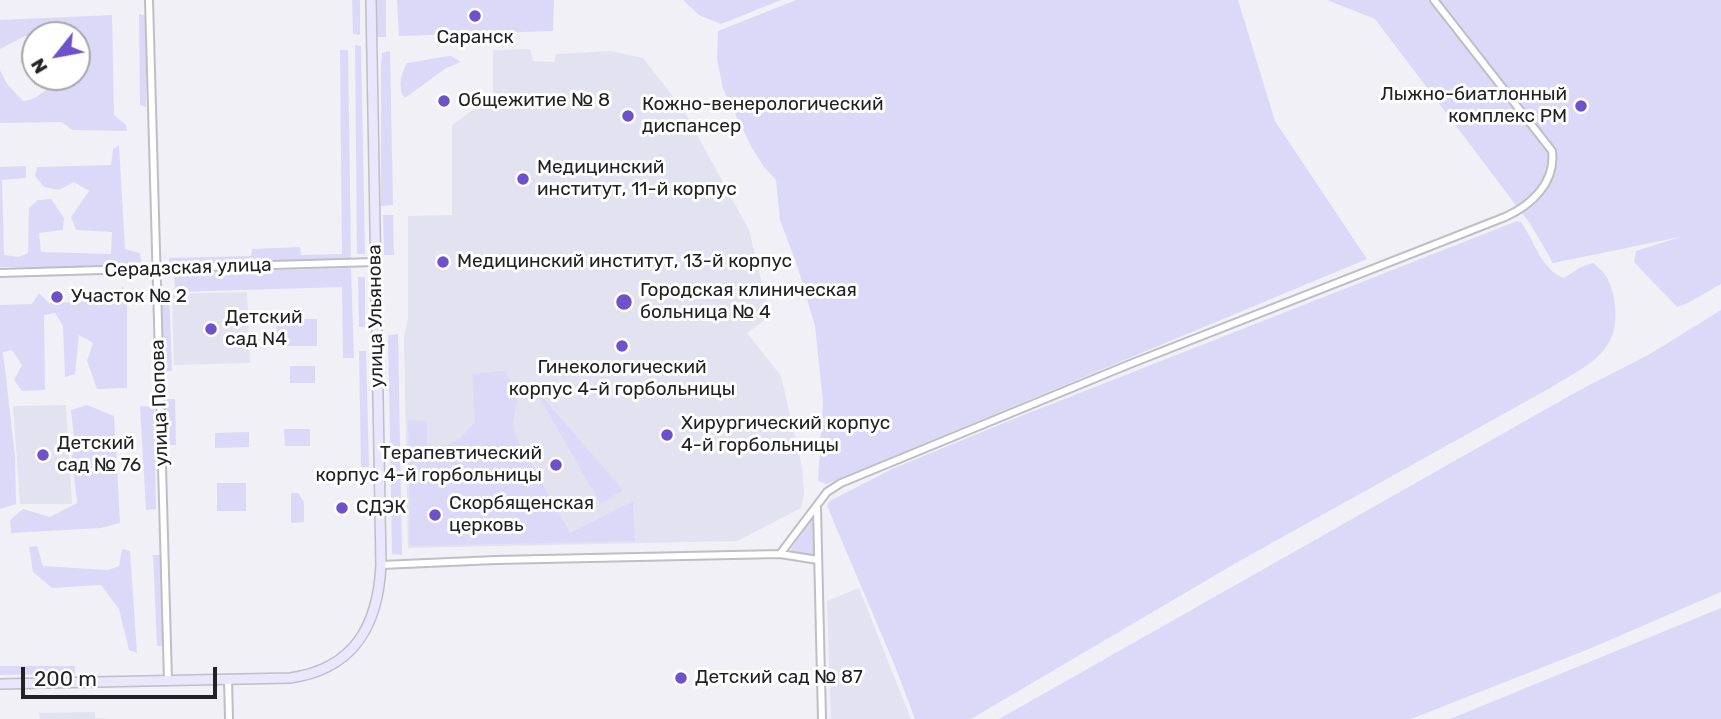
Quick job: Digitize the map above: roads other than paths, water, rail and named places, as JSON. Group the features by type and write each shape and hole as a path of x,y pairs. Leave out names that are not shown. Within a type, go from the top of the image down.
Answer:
{"main road":[{"name":"улица Ульянова","path":"228,679 290,678 312,673 344,656 368,629 375,611 381,565 371,0"},
{"path":"0,684 228,679"}],"street":[{"name":"улица Попова","path":"149,0 168,680"},
{"path":"780,554 827,492 841,482 1130,363 1514,214 1540,193 1551,171 1552,150 1434,0"},
{"name":"Серадзская улица","path":"0,272 375,262"},
{"path":"817,506 822,719"},
{"path":"381,565 780,554 818,560"},
{"path":"228,679 229,719"}],"place":[{"name":"Саранск","path":"475,16"},
{"name":"Общежитие № 8","path":"444,101"},
{"name":"Лыжно-биатлонный комплекс РМ","path":"1581,106"},
{"name":"Кожно-венерологический диспансер","path":"628,116"},
{"name":"Медицинский институт, 11-й корпус","path":"523,179"},
{"name":"Медицинский институт, 13-й корпус","path":"443,262"},
{"name":"Участок № 2","path":"57,297"},
{"name":"Городская клиническая больница № 4","path":"624,302"},
{"name":"Детский сад N4","path":"211,329"},
{"name":"Гинекологический корпус 4-й горбольницы","path":"622,346"},
{"name":"Хирургический корпус 4-й горбольницы","path":"667,435"},
{"name":"Детский сад № 76","path":"43,455"},
{"name":"Терапевтический корпус 4-й горбольницы","path":"556,465"},
{"name":"СДЭК","path":"342,508"},
{"name":"Скорбященская церковь","path":"435,515"},
{"name":"Детский сад № 87","path":"681,678"}]}
